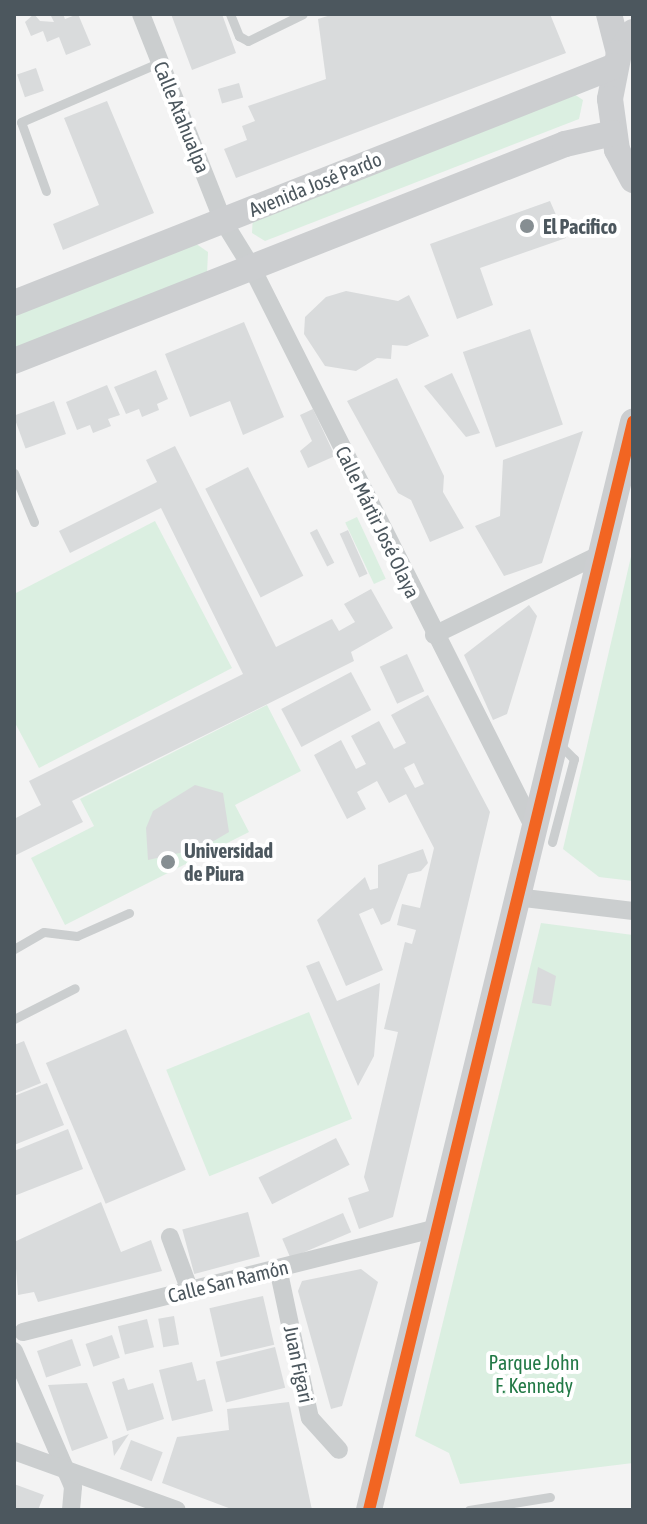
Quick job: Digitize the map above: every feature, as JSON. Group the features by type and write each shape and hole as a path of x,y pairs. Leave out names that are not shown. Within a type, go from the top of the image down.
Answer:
{"main road":[{"path":"609,14 622,50 610,99 613,133 633,180"},
{"name":"Avenida José Pardo","path":"14,303 223,221 622,50"},
{"path":"14,361 565,144 613,133"},
{"path":"369,1510 532,824 633,422"}],"street":[{"name":"Calle Atahualpa","path":"141,14 223,221"},
{"name":"Calle Mártìr José Olaya","path":"223,221 252,268 434,635 532,824"},
{"path":"434,635 601,554"},
{"path":"516,897 633,911"},
{"name":"Calle San Ramón","path":"23,1332 434,1229"},
{"path":"170,1237 190,1291"},
{"name":"Juan Figari","path":"278,1268 310,1418 339,1450"},
{"path":"14,1351 62,1471 73,1487 71,1510"},
{"path":"14,1451 62,1471 177,1510"}],"lane":[{"path":"230,14 239,36 248,41 303,14"},
{"path":"46,191 21,122 160,62"},
{"path":"14,473 34,522"},
{"path":"552,842 574,759 555,740"},
{"path":"14,949 44,932 77,936 129,913"},
{"path":"14,1019 75,988"},
{"path":"469,1510 550,1497"}],"green space":[{"path":"574,94 583,100 579,119 265,241 252,233 253,215"},
{"path":"192,241 208,252 207,274 14,349 14,311"},
{"path":"357,517 386,579 374,584 345,522"},
{"path":"155,521 232,668 39,768 14,721 14,594"},
{"path":"633,548 633,881 599,877 563,849"},
{"path":"267,705 301,771 235,805 249,832 65,925 31,858 94,826 80,799"},
{"name":"Parque John F. Kennedy","path":"541,923 633,935 633,1463 460,1484 449,1453 415,1436"},
{"path":"309,1012 352,1119 209,1176 166,1070"}],"building":[{"path":"34,14 40,21 54,22 50,14 63,14 65,19 78,14 91,45 66,55 59,37 47,42 43,31 31,36 25,22"},
{"path":"171,14 222,14 236,53 192,70"},
{"path":"334,14 550,14 566,53 236,178 224,149 247,140 242,126 255,121 248,106 326,79 318,19"},
{"path":"36,68 44,91 25,97 17,75"},
{"path":"239,83 243,97 222,103 218,89"},
{"path":"107,101 154,213 63,250 53,224 99,205 64,118"},
{"path":"550,201 566,238 480,268 493,305 457,319 430,244"},
{"path":"346,291 398,301 409,295 429,336 407,346 392,345 391,359 377,358 356,371 325,366 304,334 305,317 326,297"},
{"path":"244,322 284,417 243,435 230,401 190,417 165,354"},
{"path":"530,329 563,424 496,448 463,352"},
{"path":"156,370 168,399 157,404 159,410 142,417 139,409 126,414 114,387"},
{"path":"452,373 480,433 466,437 424,386"},
{"path":"397,378 444,476 443,492 464,528 430,542 411,500 398,493 347,401"},
{"path":"107,385 120,415 108,419 111,426 93,433 90,425 77,430 66,402"},
{"path":"54,401 66,434 26,449 14,416"},
{"path":"313,409 335,456 308,468 300,451 312,441 300,415"},
{"path":"583,431 542,563 504,576 475,526 500,516 503,460"},
{"path":"175,446 276,647 332,619 339,631 355,622 344,604 371,589 393,628 351,652 354,661 72,801 83,822 14,856 14,819 41,805 29,781 243,674 161,508 70,553 59,531 157,482 146,460"},
{"path":"248,467 303,576 261,597 205,489"},
{"path":"317,529 334,563 327,566 310,533"},
{"path":"348,530 368,574 359,578 340,534"},
{"path":"529,605 537,616 507,714 493,720 464,655"},
{"path":"407,654 424,691 397,704 380,667"},
{"path":"351,672 371,710 301,747 281,709"},
{"path":"428,695 490,812 393,1217 359,1229 348,1198 369,1191 364,1177 398,1032 384,1029 405,942 412,944 416,930 397,925 402,904 420,908 434,848 406,794 389,803 377,781 357,792 366,809 347,819 314,755 341,740 356,769 366,764 351,736 379,721 394,749 406,743 391,715","holes":["414,763 424,784 415,788 404,768"]},
{"path":"195,785 223,793 229,832 202,848 148,860 146,828 153,811"},
{"path":"423,849 428,863 421,871 408,874 390,921 381,925 373,908 359,914 383,970 346,986 317,920 365,877 370,890 378,888 378,865"},
{"path":"319,961 337,1001 380,983 374,1056 358,1086 306,966"},
{"path":"538,967 556,976 551,1006 532,1003"},
{"path":"126,1029 186,1170 106,1204 46,1063"},
{"path":"24,1041 41,1083 14,1094 14,1045"},
{"path":"47,1083 64,1125 14,1145 14,1096"},
{"path":"68,1129 83,1169 14,1196 14,1151"},
{"path":"336,1138 350,1165 272,1204 258,1177"},
{"path":"101,1202 121,1252 151,1240 162,1271 38,1302 34,1292 18,1295 14,1242"},
{"path":"248,1212 260,1256 194,1274 182,1230"},
{"path":"343,1213 351,1232 290,1258 282,1239"},
{"path":"361,1269 378,1282 342,1406 331,1409 298,1291 302,1281"},
{"path":"263,1296 274,1345 221,1357 209,1308"},
{"path":"174,1316 179,1345 163,1347 158,1319"},
{"path":"147,1319 154,1347 125,1354 118,1326"},
{"path":"112,1335 120,1358 93,1367 86,1344"},
{"path":"72,1339 81,1365 46,1378 37,1351"},
{"path":"275,1347 285,1388 226,1403 216,1362"},
{"path":"192,1362 197,1381 205,1379 213,1411 172,1421 159,1370"},
{"path":"124,1378 128,1390 153,1383 164,1419 127,1431 112,1382"},
{"path":"87,1383 108,1438 72,1451 48,1385"},
{"path":"289,1402 312,1510 234,1510 162,1483 177,1437 229,1430 227,1409"},
{"path":"129,1434 114,1456 112,1441"},
{"path":"131,1440 163,1452 152,1481 120,1469"},
{"path":"14,1484 44,1495 38,1510 14,1510"}],"transit line":[{"path":"369,1510 633,422"}],"place":[{"name":"El Pacifico","path":"527,226"},
{"name":"Universidad de Piura","path":"168,862"}]}
